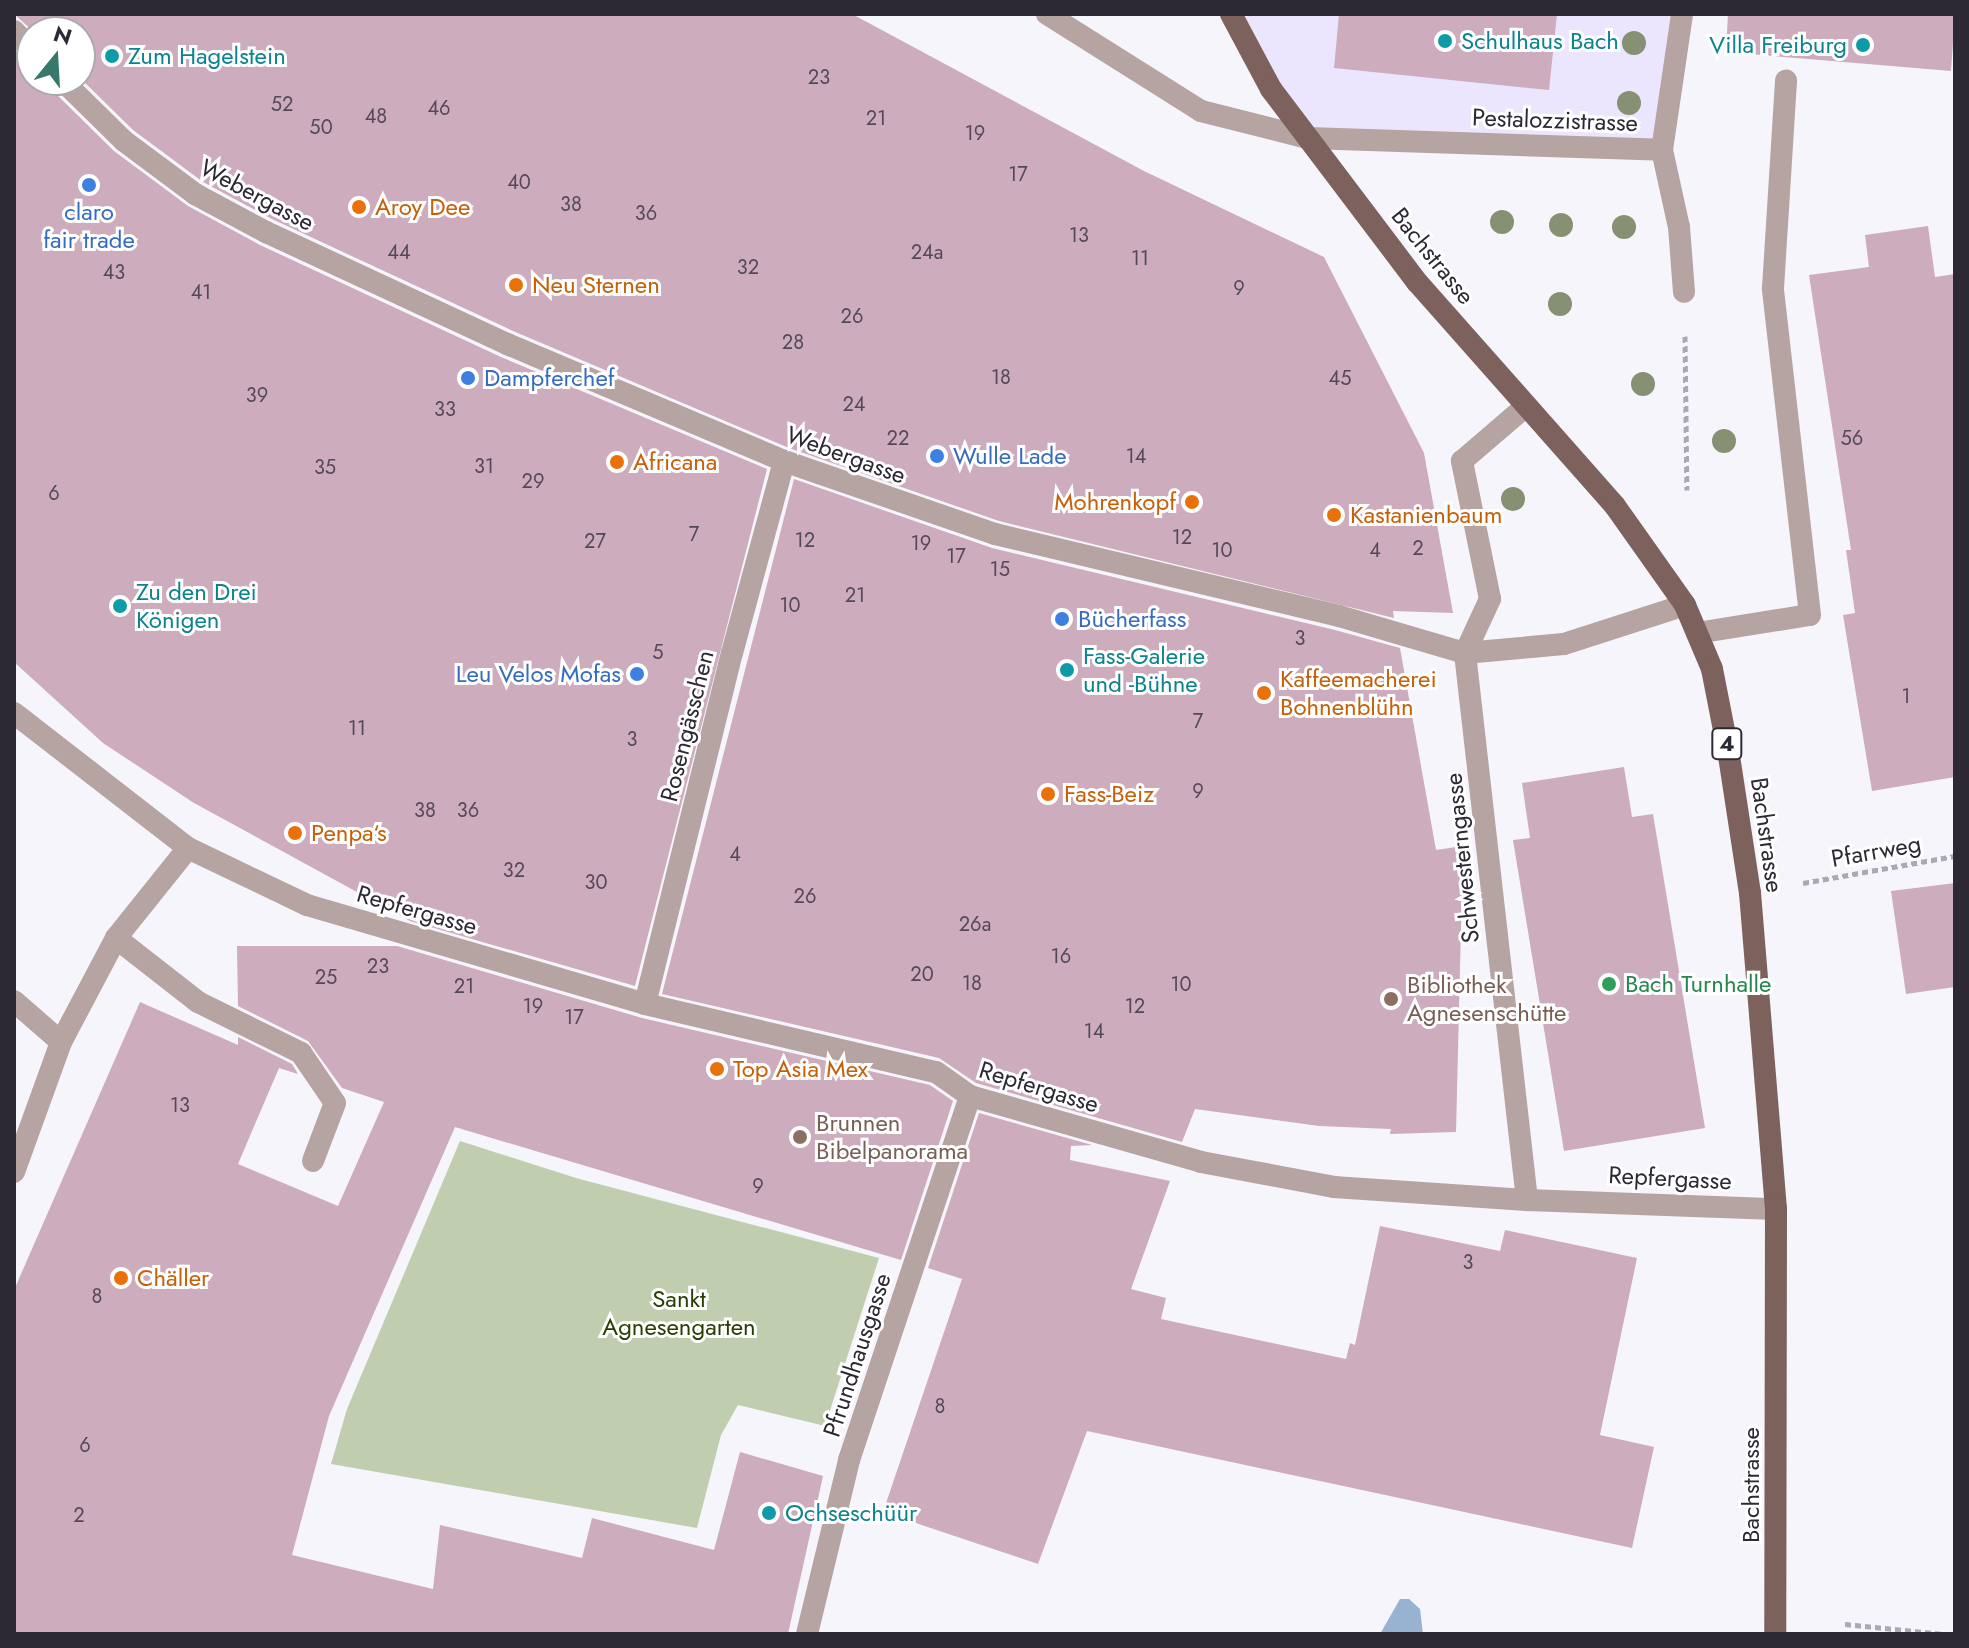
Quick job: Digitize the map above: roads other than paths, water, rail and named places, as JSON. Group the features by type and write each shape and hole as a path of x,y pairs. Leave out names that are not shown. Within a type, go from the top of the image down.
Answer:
{"main road":[{"name":"Bachstrasse","path":"1231,14 1271,89 1417,282 1615,506 1685,605 1715,684 1750,893 1776,1209 1775,1634"}],"street":[{"name":"Pestalozzistrasse","path":"1047,14 1201,111 1308,138 1662,150 1682,14"},
{"path":"1697,633 1810,615 1773,288 1786,80"},
{"name":"Webergasse","path":"78,96 124,141 195,194 255,226 507,344 784,461 995,534 1103,563 1339,616 1465,653 1564,644 1685,605"},
{"path":"1662,150 1679,227 1684,292"},
{"path":"1465,653 1490,599 1462,461 1526,406"},
{"name":"Rosengässchen","path":"645,1004 732,653 784,461"},
{"name":"Schwesterngasse","path":"1465,653 1527,1200"},
{"name":"Repfergasse","path":"14,713 188,848 307,905 645,1004 936,1072 970,1096 1201,1162 1334,1187 1527,1200 1776,1209"},
{"path":"14,1172 61,1042 116,938 188,848"},
{"path":"116,938 198,1002 301,1053 335,1103 313,1161"},
{"path":"14,1001 61,1042"},
{"name":"Pfrundhausgasse","path":"807,1634 849,1460 970,1096"}],"water":[{"path":"1400,1599 1409,1599 1420,1609 1423,1634 1380,1634"}],"place":[{"name":"Schulhaus Bach","path":"1445,41"},
{"name":"Villa Freiburg","path":"1863,45"},
{"name":"Zum Hagelstein","path":"112,56"},
{"name":"claro fair trade","path":"89,185"},
{"name":"Aroy Dee","path":"359,207"},
{"name":"Neu Sternen","path":"516,285"},
{"name":"Dampferchef","path":"468,378"},
{"name":"Wulle Lade","path":"937,456"},
{"name":"Africana","path":"617,462"},
{"name":"Mohrenkopf","path":"1192,502"},
{"name":"Kastanienbaum","path":"1334,515"},
{"name":"Zu den Drei Königen","path":"120,606"},
{"name":"Bücherfass","path":"1062,619"},
{"name":"Fass-Galerie und -Bühne","path":"1067,670"},
{"name":"Leu Velos Mofas","path":"637,674"},
{"name":"Kaffeemacherei Bohnenblühn","path":"1264,693"},
{"name":"Fass-Beiz","path":"1048,794"},
{"name":"Penpa‘s","path":"295,833"},
{"name":"Bach Turnhalle","path":"1609,984"},
{"name":"Bibliothek Agnesenschütte","path":"1391,999"},
{"name":"Top Asia Mex","path":"717,1069"},
{"name":"Brunnen Bibelpanorama","path":"800,1137"},
{"name":"Chäller","path":"121,1278"},
{"name":"Ochseschüür","path":"769,1513"}],"park label":[{"name":"Sankt Agnesengarten","path":"679,1313"}]}
